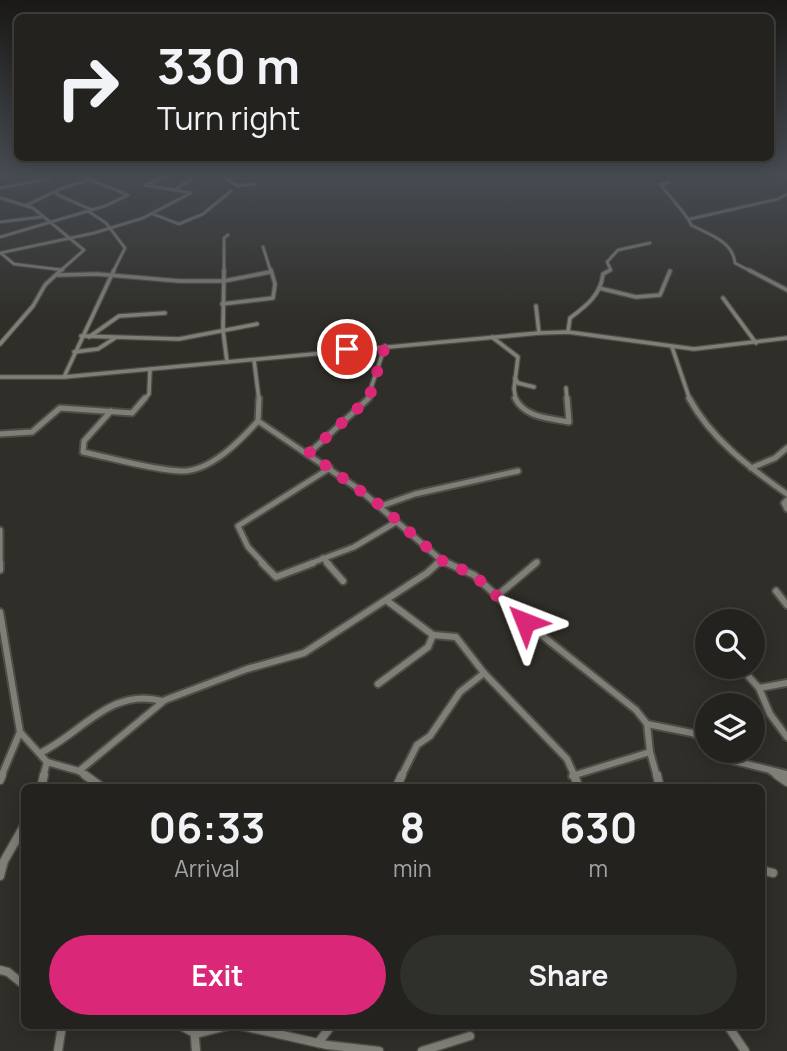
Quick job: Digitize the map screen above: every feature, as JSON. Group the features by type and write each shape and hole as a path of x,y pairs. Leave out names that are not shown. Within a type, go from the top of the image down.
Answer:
{"street":[{"path":"0,237 55,221"},
{"path":"64,377 81,336 114,276 125,248 101,221"},
{"path":"1,254 132,221"},
{"path":"690,221 691,225 719,238 735,254 735,263 787,290"},
{"path":"0,344 33,306 45,285 84,250 52,222"},
{"path":"227,362 223,330 222,260 224,238 228,235"},
{"path":"568,332 570,318 589,306 602,284 603,274 611,270 607,262 618,250 650,243"},
{"path":"222,304 272,299 275,284 263,247"},
{"path":"1,254 14,264 63,270"},
{"path":"599,288 639,298 660,295 670,271"},
{"path":"58,275 179,281 218,278 223,281 270,272"},
{"path":"723,298 755,343"},
{"path":"536,306 539,333"},
{"path":"89,337 119,316 165,313"},
{"path":"81,336 179,339 257,324"},
{"path":"0,377 64,377 539,333 568,332 672,348 715,349 787,338"},
{"path":"492,337 518,357 513,376 514,401 519,409 540,417 569,422 566,388"},
{"path":"74,352 99,349 115,338"},
{"path":"110,342 123,339"},
{"path":"309,453 369,398 385,346"},
{"path":"672,348 677,373 692,405 751,468 787,494"},
{"path":"111,411 84,441 83,452 182,471 192,469 232,447 258,421 260,399 254,360"},
{"path":"0,434 32,432 60,408 135,411 149,394 150,369"},
{"path":"513,376 519,383 534,387"},
{"path":"258,421 268,430 309,453 381,506 441,560 474,575 525,622 636,710 647,724 657,728 695,732"},
{"path":"751,468 775,458 787,448"},
{"path":"330,468 239,526 241,539 250,552 276,577 368,541 396,522"},
{"path":"381,506 418,491 495,478 518,471"},
{"path":"787,500 784,503 787,509"},
{"path":"0,530 0,570"},
{"path":"323,558 343,581"},
{"path":"40,753 61,743 100,708 125,701 156,698 160,702 247,669 304,653 427,573 441,560"},
{"path":"498,595 537,562"},
{"path":"776,591 787,605"},
{"path":"386,600 433,635 456,638 484,673 567,759 577,784"},
{"path":"0,612 20,732 0,780"},
{"path":"378,684 428,647 433,635"},
{"path":"0,669 9,665"},
{"path":"398,784 417,745 430,736 460,692 484,673"},
{"path":"751,679 759,688 770,714 787,737"},
{"path":"759,688 787,683"},
{"path":"79,771 165,700"},
{"path":"647,724 650,752 659,784"},
{"path":"20,732 47,762 79,771 97,784"},
{"path":"572,776 650,752"},
{"path":"42,784 47,762"},
{"path":"742,763 787,774"},
{"path":"769,770 787,782"},
{"path":"0,876 4,861 21,831"},
{"path":"765,871 773,873"},
{"path":"3,969 21,983"},
{"path":"58,1051 62,1029"},
{"path":"255,1029 318,1043 379,1051"},
{"path":"318,1043 329,1029"},
{"path":"730,1029 745,1051"},
{"path":"195,1030 196,1051"},
{"path":"422,1051 470,1036"}],"route":[{"path":"347,349 385,346 369,398 359,404 309,453 381,506 441,560 474,575 512,607 525,622"}]}
